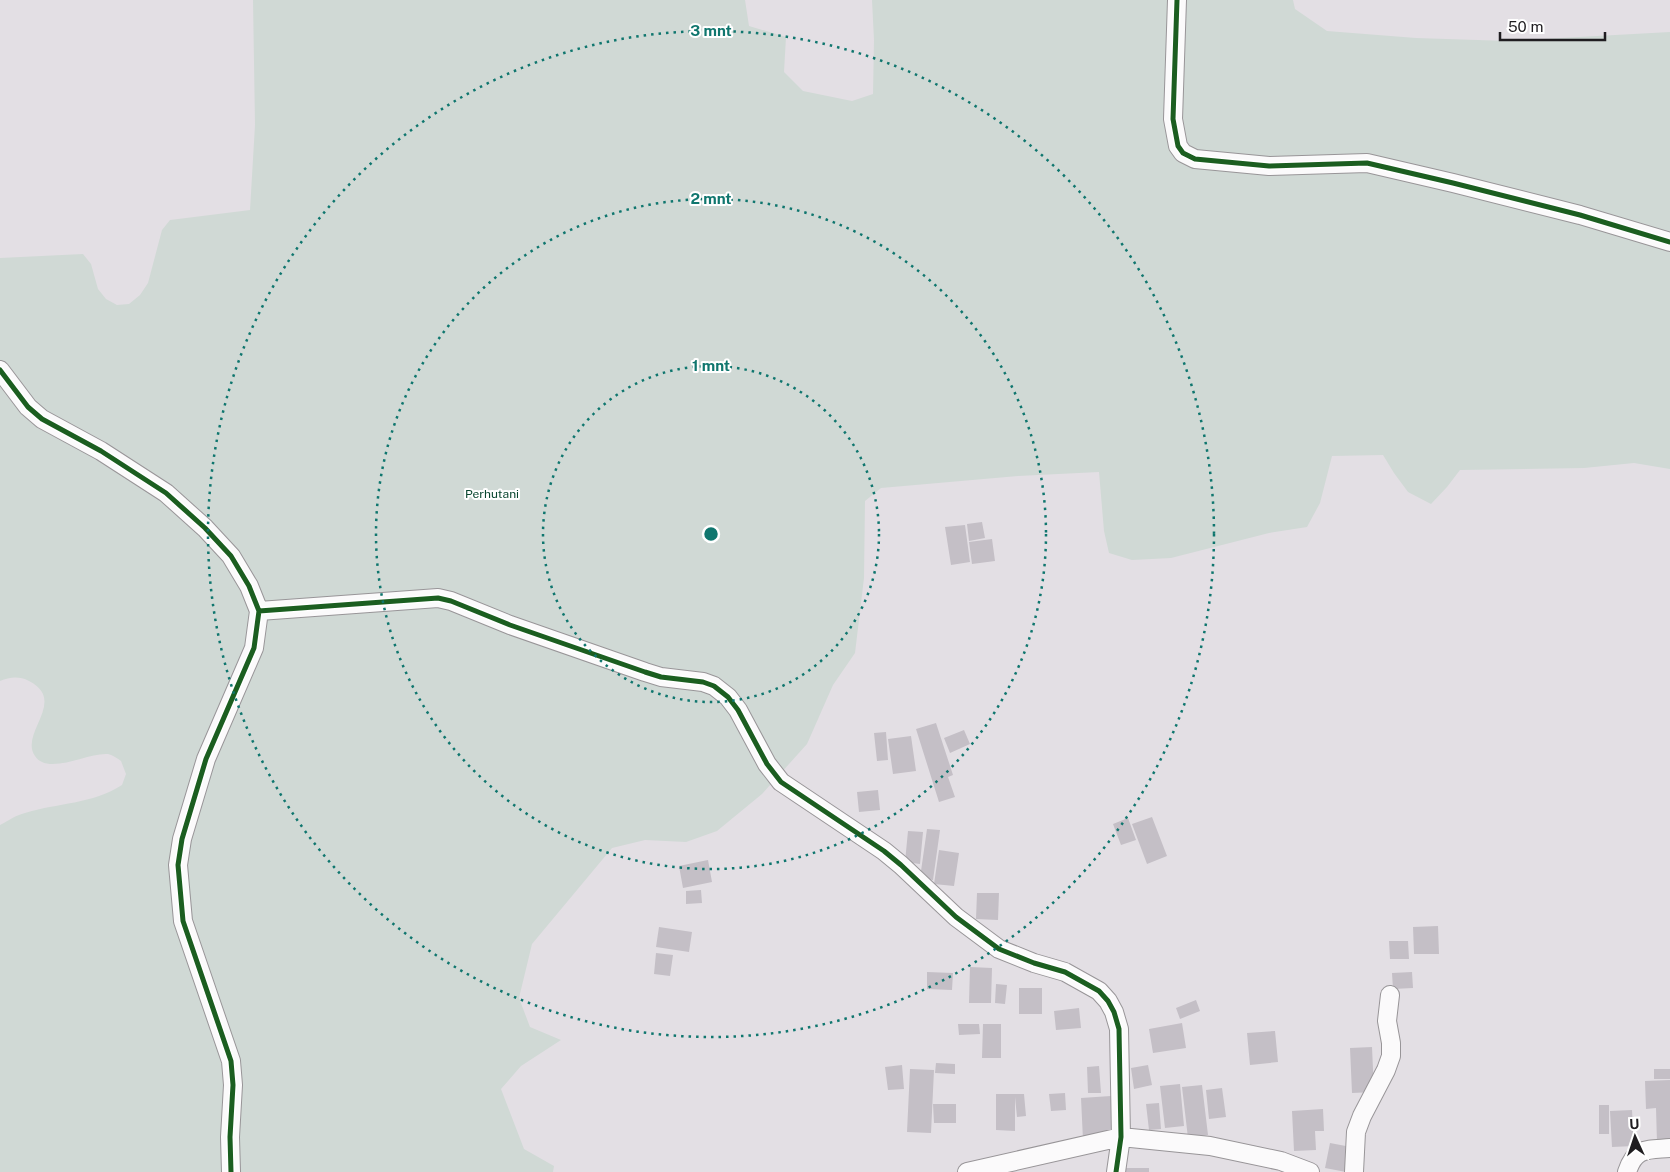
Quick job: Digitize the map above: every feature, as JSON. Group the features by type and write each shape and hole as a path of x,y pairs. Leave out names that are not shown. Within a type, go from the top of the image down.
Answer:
{"street":[{"path":"1177,0 1173,119 1178,146 1183,153 1195,158 1270,166 1367,163 1580,215 1670,242"},
{"path":"0,370 28,407 42,419 100,451 166,493 205,528 231,556 249,586 259,611 254,648 206,760 182,839 178,865 183,921 231,1061 233,1085 230,1137 231,1172"},
{"path":"259,611 438,598 451,600 510,624 644,672 703,682 714,686 728,697 738,710 767,764 781,782 884,851 956,917 999,949 1034,963 1065,972 1099,991 1104,996 1114,1012 1119,1030 1121,1137 1116,1172"},
{"path":"1354,1172 1356,1132 1391,1056 1391,1043 1386,1021 1390,995"},
{"path":"967,1172 1121,1137 1210,1146 1281,1161 1310,1172"},
{"path":"1627,1172 1634,1156 1642,1150 1670,1148"}],"green space":[{"name":"Perhutani","path":"253,0 745,0 749,26 786,37 784,72 803,91 852,101 873,94 874,40 872,0 1293,0 1295,9 1327,31 1416,38 1508,41 1670,32 1670,469 1634,463 1584,468 1460,470 1431,504 1408,492 1383,455 1332,456 1320,503 1307,527 1269,533 1171,558 1132,560 1109,553 1104,531 1099,472 1018,476 881,488 865,501 864,578 855,653 833,685 807,744 762,794 717,831 686,842 645,840 612,848 532,944 519,998 530,1027 561,1040 521,1066 501,1089 524,1149 554,1166 553,1172 0,1172 0,825 22,814 99,796 122,785 126,774 121,761 108,754 100,754 59,764 41,762 35,756 32,747 33,737 44,707 44,698 40,689 22,678 0,681 0,258 83,254 91,264 98,289 106,299 117,305 129,304 140,295 148,283 162,230 170,220 250,210 255,125"}],"building":[{"path":"982,522 985,538 969,541 967,524"},
{"path":"965,525 970,562 951,565 945,527"},
{"path":"992,539 995,561 972,564 969,542"},
{"path":"936,723 953,775 948,777 955,797 939,802 916,729"},
{"path":"964,730 970,744 950,753 944,738"},
{"path":"886,732 888,760 877,761 874,733"},
{"path":"911,736 916,771 893,774 888,739"},
{"path":"878,790 880,810 859,812 857,792"},
{"path":"1152,817 1167,856 1147,864 1132,824"},
{"path":"1128,818 1136,840 1121,845 1113,824"},
{"path":"927,829 940,830 933,880 920,878"},
{"path":"908,831 923,832 920,864 905,862"},
{"path":"939,850 959,853 954,886 934,884"},
{"path":"708,860 712,882 683,888 679,866"},
{"path":"701,890 702,903 686,904 686,891"},
{"path":"977,893 999,893 998,920 976,919"},
{"path":"1438,926 1439,954 1414,954 1413,927"},
{"path":"659,927 692,932 689,952 656,947"},
{"path":"1389,941 1408,941 1409,959 1390,959"},
{"path":"656,953 673,955 670,976 654,974"},
{"path":"970,967 992,968 991,1003 969,1003"},
{"path":"927,972 953,973 952,990 927,989"},
{"path":"1412,972 1413,988 1393,989 1392,973"},
{"path":"996,984 1007,985 1005,1004 995,1003"},
{"path":"1019,988 1042,988 1042,1014 1019,1014"},
{"path":"1196,1000 1200,1011 1180,1019 1176,1008"},
{"path":"1079,1008 1081,1028 1056,1030 1054,1011"},
{"path":"1182,1023 1186,1048 1153,1053 1149,1029"},
{"path":"958,1024 979,1024 980,1034 959,1035"},
{"path":"983,1024 1001,1024 1001,1058 982,1058"},
{"path":"1275,1031 1278,1062 1250,1065 1247,1033"},
{"path":"1372,1047 1374,1092 1352,1093 1350,1048"},
{"path":"936,1063 955,1064 955,1074 935,1073"},
{"path":"902,1065 904,1089 888,1090 885,1067"},
{"path":"1148,1065 1152,1085 1134,1089 1131,1068"},
{"path":"1099,1066 1101,1093 1088,1093 1087,1067"},
{"path":"910,1069 934,1070 931,1133 907,1132"},
{"path":"1654,1069 1670,1069 1670,1079 1654,1079"},
{"path":"1670,1080 1670,1142 1657,1143 1656,1108 1646,1109 1645,1081"},
{"path":"1180,1084 1184,1126 1165,1128 1160,1086"},
{"path":"1202,1085 1208,1135 1188,1138 1182,1087"},
{"path":"1222,1088 1226,1117 1209,1119 1206,1090"},
{"path":"1065,1093 1066,1110 1051,1111 1049,1094"},
{"path":"996,1094 1024,1094 1026,1116 1017,1117 1015,1097 1015,1131 996,1130"},
{"path":"1111,1096 1113,1138 1083,1140 1081,1098"},
{"path":"1159,1103 1161,1129 1149,1130 1146,1104"},
{"path":"933,1104 956,1104 956,1123 934,1123"},
{"path":"1599,1105 1609,1105 1609,1134 1599,1134"},
{"path":"1323,1109 1324,1131 1315,1131 1316,1150 1294,1151 1292,1111"},
{"path":"1632,1110 1634,1146 1612,1147 1610,1111"},
{"path":"1330,1143 1351,1147 1346,1172 1325,1168"},
{"path":"1120,1168 1149,1168 1149,1172 1120,1172"}],"cycle path":[{"path":"1177,0 1173,119 1178,146 1183,153 1195,159 1269,166 1367,163 1580,215 1670,242"},
{"path":"0,370 28,407 42,419 101,451 166,493 205,528 231,556 249,586 259,611 254,648 206,759 182,839 178,865 183,921 231,1061 233,1085 230,1137 231,1172"},
{"path":"259,611 438,598 451,601 510,625 645,672 661,677 703,682 714,686 728,697 738,710 767,764 781,782 884,851 956,917 999,949 1034,963 1065,972 1099,991 1108,1001 1114,1012 1119,1029 1121,1137 1116,1172"}]}
